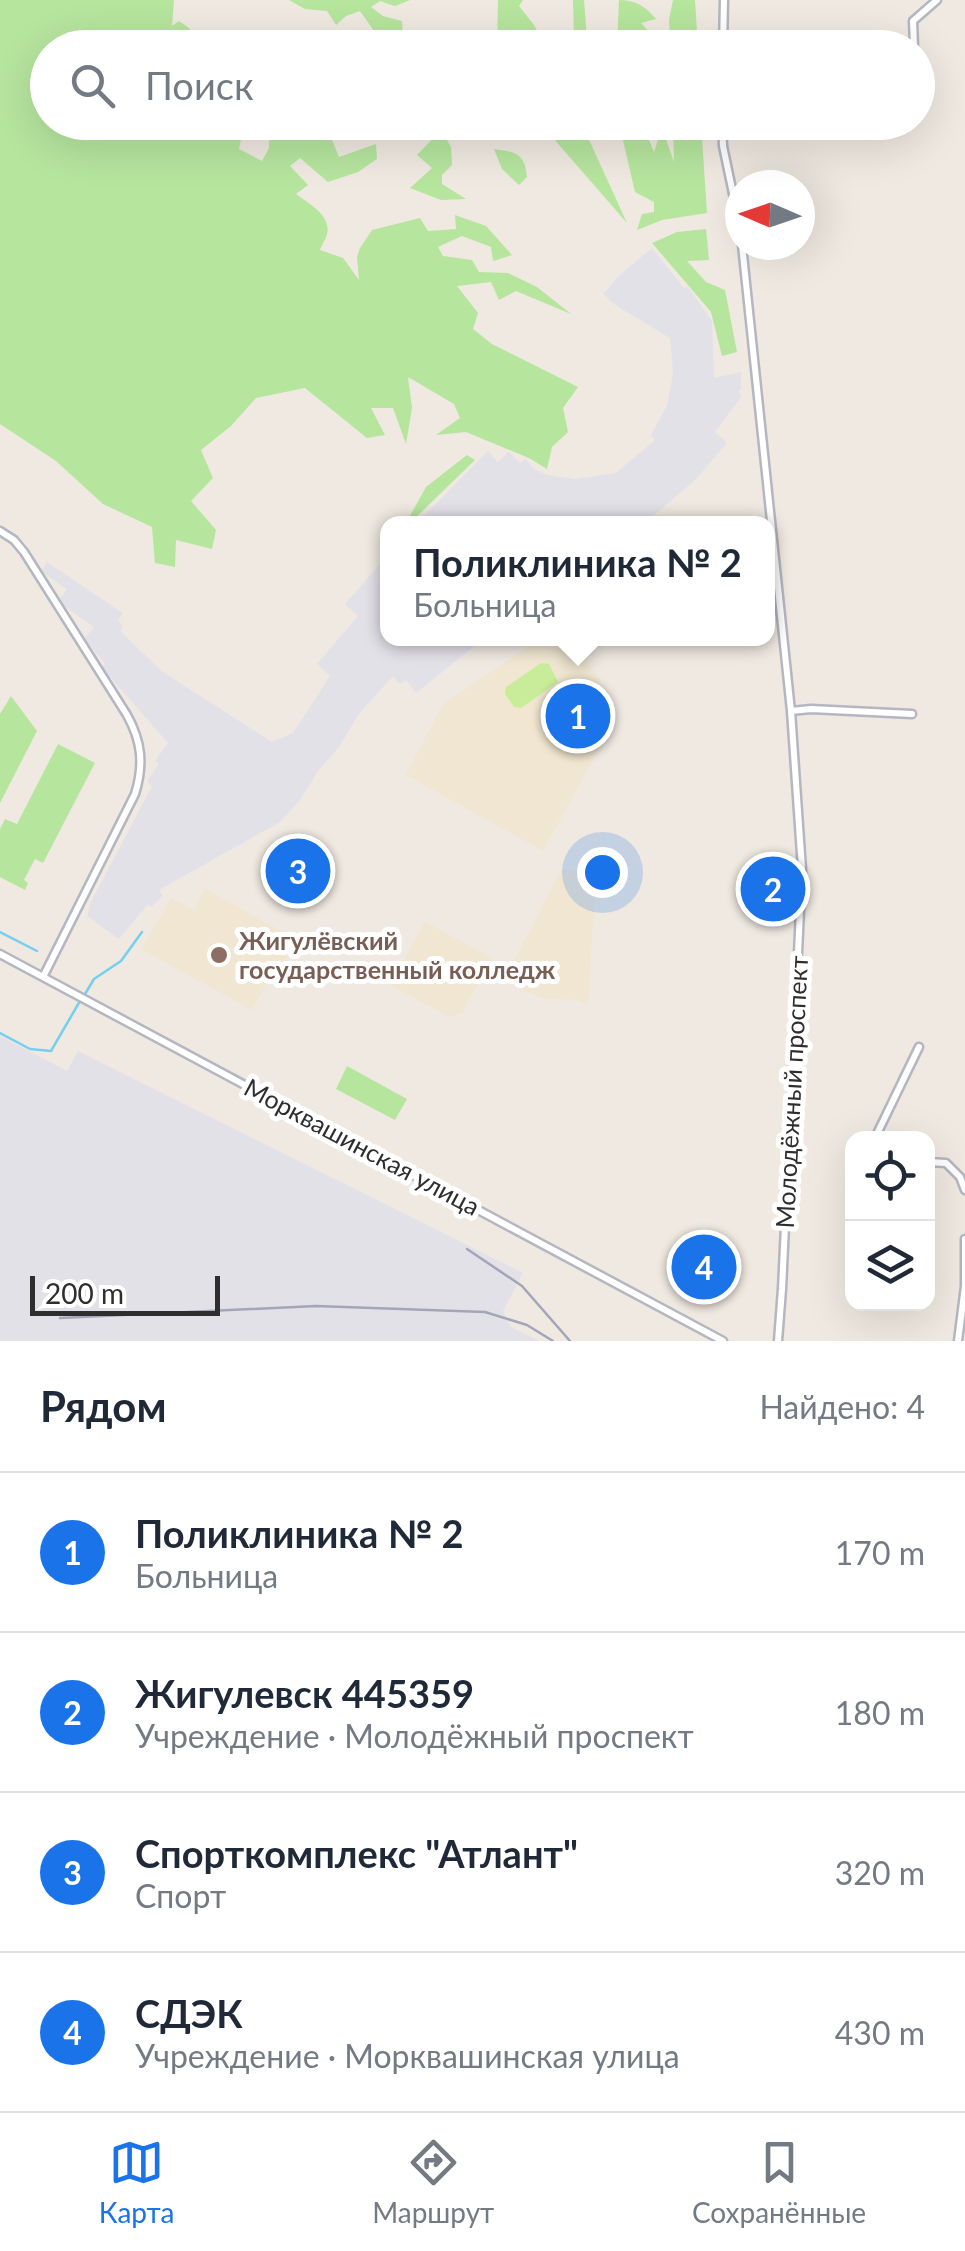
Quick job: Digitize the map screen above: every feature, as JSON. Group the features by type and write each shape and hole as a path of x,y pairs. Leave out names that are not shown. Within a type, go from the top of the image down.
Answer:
{"street":[{"path":"723,30 724,0"},
{"path":"913,30 912,21 936,0"},
{"path":"724,140 729,170"},
{"name":"Молодёжный проспект","path":"744,260 770,516"},
{"path":"0,531 24,552 136,730 142,754 135,794 43,977"},
{"name":"Молодёжный проспект","path":"775,565 803,884 778,1341"},
{"path":"790,710 912,714"},
{"name":"Морквашинская улица","path":"0,954 723,1341"},
{"path":"878,1131 919,1048"},
{"path":"935,1162 946,1162 960,1176 965,1190"},
{"path":"958,1341 964,1302 965,1238"}],"shaded area":[{"path":"652,248 684,288 688,287 712,321 714,378 741,372 738,392 742,396 715,432 727,443 694,481 653,516 424,516 488,451 498,462 509,452 520,463 526,459 534,469 547,475 575,479 616,473 655,440 651,435 667,406 673,374 670,338 603,294"},
{"path":"47,562 123,613 118,621 123,626 120,631 163,672 272,742 293,733 330,676 317,664 358,616 345,604 380,564 380,646 474,646 416,693 406,680 400,684 393,676 358,715 339,747 280,822 159,890 163,896 151,907 148,904 119,939 87,916 152,786 147,781 159,764 155,761 168,743 102,668 105,663 84,639 94,627 58,602 67,589 41,571"},
{"path":"530,646 576,646 601,682 558,712 574,736 598,721 607,734 543,851 406,775 443,704"},
{"path":"582,696 598,721 574,737 558,712"},
{"path":"561,870 596,871 588,1004 541,998 504,980"},
{"name":"Жигулёвский государственный колледж","path":"205,889 296,939 284,962 279,960 252,1010 141,949 171,898 194,910"},
{"path":"425,922 492,958 462,1013 450,1017 390,985"},
{"path":"0,1036 67,1071 78,1051 523,1273 503,1311 511,1327 539,1341 0,1341"}],"green space":[{"path":"0,0 174,0 172,26 179,21 190,30 30,30 30,140 241,140 239,149 262,161 269,140 332,140 339,157 376,144 377,159 358,172 328,182 300,158 290,166 308,185 296,194 326,221 327,234 320,250 343,258 359,280 357,257 372,230 420,218 428,231 456,229 455,215 486,226 512,255 493,261 491,247 462,236 438,247 443,256 472,260 479,272 508,273 537,287 571,314 516,291 499,300 491,282 457,286 478,313 473,329 492,344 578,387 563,408 568,432 552,447 547,469 466,432 436,435 460,418 454,404 408,377 412,408 406,444 393,408 371,408 385,435 367,438 305,388 256,398 231,426 201,450 213,478 191,501 216,530 212,549 176,540 175,567 155,563 152,527 103,504 56,461 0,424"},
{"path":"289,0 410,0 395,6 380,1 371,7 383,16 402,21 402,30 373,30 360,11 336,25 327,11 305,9"},
{"path":"498,0 523,0 519,6 537,30 497,30"},
{"path":"573,0 584,0 586,30 574,30"},
{"path":"619,0 640,5 656,19 641,23 648,30 618,30"},
{"path":"673,0 695,0 697,30 669,30"},
{"path":"431,140 447,140 452,165 442,175 442,184 466,199 441,200 410,188 432,168 417,155"},
{"path":"555,140 589,140 627,223"},
{"path":"623,140 649,140 654,152 658,140 666,140 674,162 673,140 702,140 707,213 662,220 637,230 642,214 654,212 654,202 635,192"},
{"path":"494,149 521,158 527,177 519,185 502,169"},
{"path":"706,229 709,260 687,261 706,282 725,290 737,352 722,356 711,312 652,243 677,232"},
{"path":"467,455 475,460 417,516 410,516 426,487"},
{"path":"541,663 549,664 558,682 521,708 514,707 505,694 506,687"},
{"path":"11,696 37,731 0,803 0,714"},
{"path":"58,744 95,763 43,863 35,859 24,880 28,883 25,890 0,877 0,829 5,819 17,824"},
{"path":"347,1066 407,1099 395,1120 336,1089"}],"waterway":[{"path":"0,932 37,951"},
{"path":"85,994 94,979 121,961 142,932"},
{"path":"0,1033 30,1049 51,1051 80,1001"}],"railway":[{"path":"467,1249 522,1286 570,1341"},
{"path":"60,1318 316,1306 485,1312 527,1325 553,1341"}],"place":[{"name":"Поликлиника № 2","path":"578,716"},
{"name":"Спорткомплекс \"Атлант\"","path":"298,871"},
{"name":"Жигулевск 445359","path":"773,889"},
{"name":"Жигулёвский государственный колледж","path":"219,955"},
{"name":"СДЭК","path":"704,1267"}]}
